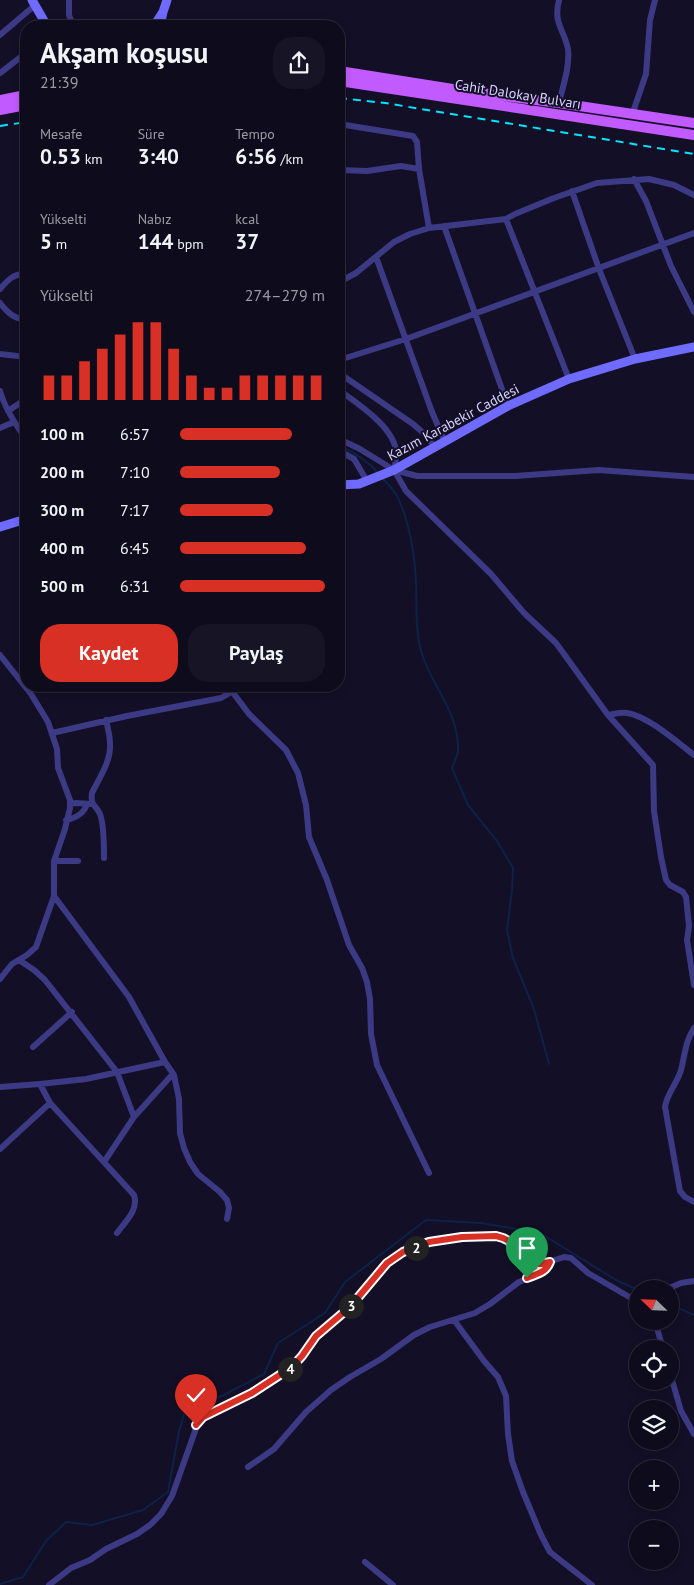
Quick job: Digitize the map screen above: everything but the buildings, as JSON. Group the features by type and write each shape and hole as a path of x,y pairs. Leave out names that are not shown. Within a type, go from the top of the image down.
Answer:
{"main road":[{"name":"Cahit Dalokay Bulvarı","path":"345,72 694,124"},
{"name":"Cahit Dalokay Bulvarı","path":"345,82 694,135"},
{"path":"0,100 20,96"},
{"path":"0,110 20,107"}],"street":[{"path":"69,0 71,20"},
{"path":"161,20 166,0"},
{"path":"559,0 557,22 568,49 567,65 559,103"},
{"path":"632,115 646,74 650,20 655,0"},
{"path":"0,35 33,3 43,20"},
{"path":"158,20 163,12"},
{"path":"0,73 20,58"},
{"path":"345,125 413,136 417,142 419,170 429,228"},
{"path":"345,170 367,172 401,166 419,170"},
{"path":"345,279 356,273 394,242 410,234 429,228 506,219 596,183 649,178 674,184 694,195"},
{"path":"634,179 646,201 671,266 694,312"},
{"path":"572,191 599,269 635,359"},
{"path":"506,219 569,379"},
{"path":"444,226 508,406"},
{"path":"345,358 406,339 694,233"},
{"path":"376,257 432,412 445,442"},
{"path":"0,289 13,276 20,274"},
{"path":"0,303 10,315 20,319"},
{"name":"Kazım Karabekir Caddesi","path":"345,485 359,484 394,470 508,406 569,379 635,359 694,347"},
{"path":"0,354 20,356"},
{"path":"345,377 413,424 428,437 434,447"},
{"path":"0,391 4,404 20,430"},
{"path":"345,394 373,415 390,436 396,452 394,470 406,491 491,574 524,613 556,643 608,715 653,764 654,811 661,857 666,880 670,885 680,889 686,897 689,926 687,940 694,985"},
{"path":"8,411 20,403"},
{"path":"0,428 14,422"},
{"path":"345,442 394,470 417,476 515,476 599,470 694,477"},
{"path":"345,454 354,459 367,481"},
{"path":"0,527 20,521"},
{"path":"0,655 20,681"},
{"path":"0,978 12,964 36,947 54,896 54,860 70,808 58,768 57,749 52,733 42,710 28,692"},
{"path":"52,733 106,720 221,698 228,692"},
{"path":"233,692 249,714 286,750 298,772 306,805 308,837 327,880 349,945 362,968 366,982 370,999 371,1034 377,1066 429,1174"},
{"path":"608,715 626,713 634,715 664,733 694,755"},
{"path":"66,820 80,815 90,804 92,793 105,766 110,750 106,720"},
{"path":"70,804 90,804 101,816 104,858"},
{"path":"54,860 78,861"},
{"path":"54,896 129,997 174,1075 179,1100 180,1133 184,1148 198,1174 222,1194 226,1200 229,1208 227,1219"},
{"path":"19,960 40,974 72,1012 117,1072 134,1117"},
{"path":"33,1047 72,1012"},
{"path":"694,1028 688,1037 678,1079 666,1098 665,1107 680,1191 685,1197 694,1202"},
{"path":"0,1087 86,1078 165,1062"},
{"path":"104,1162 134,1117 174,1075"},
{"path":"40,1084 50,1103 133,1192 136,1203 134,1210 117,1233"},
{"path":"0,1149 50,1103"},
{"path":"48,1585 71,1568 90,1560 106,1549 137,1534 156,1519 166,1509 172,1496 199,1420 252,1393 292,1367 316,1336 347,1311 387,1263 398,1255 429,1242 462,1237 496,1236 509,1241 518,1256 526,1261 539,1264 561,1258 571,1258 588,1273 629,1297"},
{"path":"248,1467 274,1450 306,1412 340,1383 381,1359 414,1335 430,1327 482,1309 512,1287 543,1272 550,1262"},
{"path":"679,1284 694,1281"},
{"path":"454,1320 498,1377 506,1396 508,1434 512,1461 541,1535 550,1552 592,1585"},
{"path":"675,1390 681,1411 694,1434"},
{"path":"365,1562 393,1585"}],"waterway":[{"path":"345,449 360,457 378,473"},
{"path":"383,479 397,496 411,538 416,582 417,625 421,651 431,676 449,711 457,736 458,752 452,768 468,805 497,841 513,868 507,930 513,958 534,1009 549,1064"},
{"path":"0,1584 23,1577 46,1541 66,1522 92,1525 143,1510 168,1492 179,1431 186,1408 222,1396 264,1374 278,1343 325,1313 345,1282 426,1220 481,1223 540,1233 616,1280 629,1286"},
{"path":"679,1308 694,1315"}],"railway":[{"path":"345,99 385,103 694,154"},
{"path":"0,126 20,123"}],"route":[{"path":"196,1425 203,1417 252,1393 287,1372 302,1356 316,1336 357,1300 387,1263 403,1252 429,1242 446,1239 499,1236 509,1241 518,1256 526,1261 534,1264 550,1262 543,1272 527,1278"}]}
